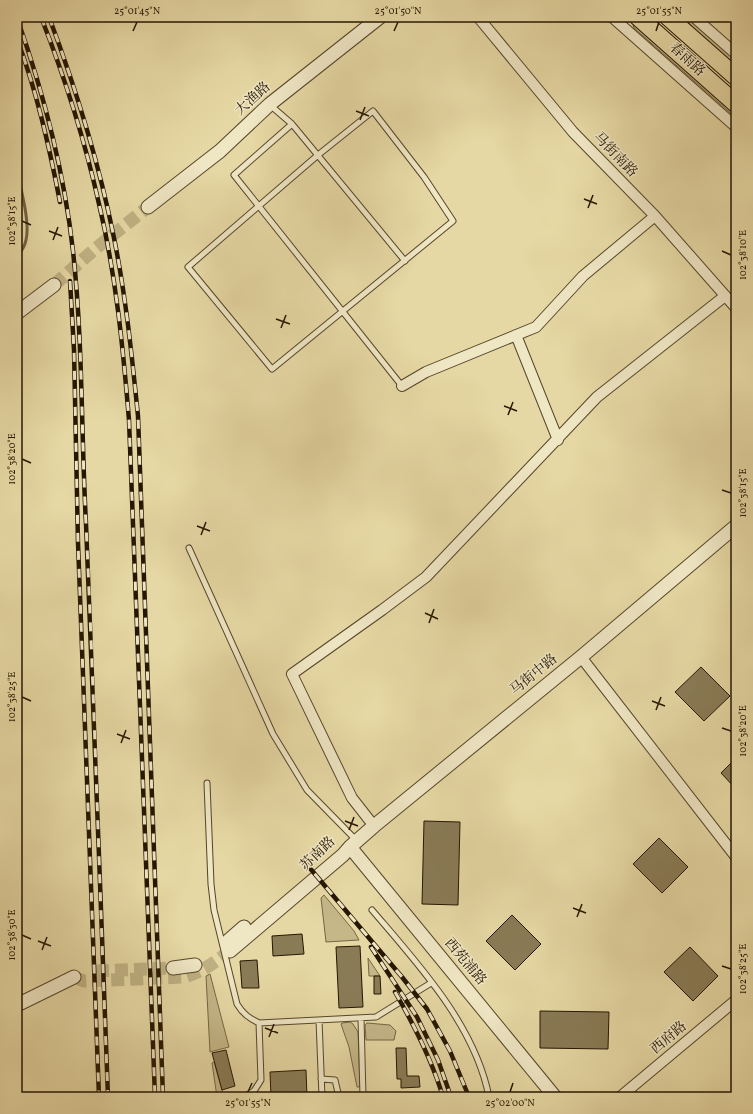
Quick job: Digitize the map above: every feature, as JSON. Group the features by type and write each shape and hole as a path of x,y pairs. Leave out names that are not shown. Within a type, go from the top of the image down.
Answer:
{"main road":[{"name":"春雨路","path":"638,17 736,104"},
{"name":"春雨路","path":"668,17 736,77"},
{"path":"675,17 689,36"}],"street":[{"name":"大渔路","path":"148,207 220,151 270,104 380,17"},
{"name":"马街南路","path":"478,17 574,132 655,216 736,308"},
{"path":"612,17 736,127"},
{"path":"694,17 736,54"},
{"path":"402,386 426,372 536,327 583,276 655,216"},
{"path":"17,313 54,285"},
{"path":"374,826 352,798 292,674 426,577 598,398 725,296"},
{"path":"516,335 558,440"},
{"name":"马街中路","path":"353,844 581,657 736,526"},
{"path":"581,657 736,857"},
{"name":"苏南路","path":"229,946 343,855 353,844"},
{"name":"西苑浦路","path":"353,844 555,1097"},
{"path":"173,968 195,965"},
{"path":"17,1005 74,977"},
{"name":"西府路","path":"620,1097 736,1000"}],"lane":[{"path":"270,104 292,124 405,261"},
{"path":"373,111 424,177 453,221 343,312 272,368 188,266 318,155 373,111"},
{"path":"292,124 234,175 402,386"},
{"path":"189,548 273,734 307,790 353,844"},
{"path":"207,783 211,884 214,910 237,1004 249,1019 259,1023 376,1017 431,983"},
{"path":"372,910 418,965 461,1025 470,1042 486,1082 489,1097"},
{"path":"361,1018 364,1097"},
{"path":"319,1020 322,1097"},
{"path":"243,1097 254,1091 261,1080 259,1023"},
{"path":"321,1079 336,1080 340,1097"}],"shaded area":[{"path":"684,17 689,17 736,58 736,66 694,29"},
{"path":"635,23 736,110 736,118 634,28 633,25"},
{"path":"324,895 354,931 359,940 326,942 321,898"},
{"path":"368,958 380,976 369,976"},
{"path":"210,974 229,1047 210,1052 206,976"},
{"path":"350,1022 358,1032 360,1087 357,1087 349,1047 341,1024"},
{"path":"367,1023 390,1025 396,1031 394,1040 366,1040 365,1025"},
{"path":"214,1062 224,1097 217,1097 212,1063"}],"building":[{"path":"701,667 730,696 704,721 675,692"},
{"path":"736,758 736,789 721,773"},
{"path":"424,821 460,822 458,905 422,904"},
{"path":"659,838 688,867 662,893 633,864"},
{"path":"512,915 541,944 515,970 486,941"},
{"path":"302,934 304,954 273,956 272,936"},
{"path":"360,946 363,1007 339,1008 336,947"},
{"path":"690,947 718,976 693,1001 664,972"},
{"path":"257,960 259,988 242,988 240,961"},
{"path":"374,976 380,976 381,994 374,994"},
{"path":"540,1011 609,1012 608,1049 540,1048"},
{"path":"396,1048 406,1048 407,1076 419,1076 420,1087 401,1088 401,1079 397,1079"},
{"path":"226,1050 235,1086 222,1090 212,1053"},
{"path":"306,1070 307,1097 271,1097 270,1072"}],"waterway":[{"path":"17,174 23,198 27,225 27,233 23,249 17,257"}],"tunnel":[{"path":"54,285 95,249 148,207"},
{"path":"74,977 84,981 184,977 214,963 230,951"},
{"path":"96,971 173,968"}],"railway":[{"path":"41,17 74,110 93,180 110,258 121,339 129,420 155,1097"},
{"path":"49,17 86,126 108,210 122,282 138,416 163,1097"},
{"path":"17,18 36,75 52,133 58,162 69,221 79,319 84,490 108,1097"},
{"path":"17,39 31,79 42,119 60,202"},
{"path":"70,281 74,350 78,543 99,1097"},
{"path":"303,860 402,977 427,1009 450,1051 469,1097"},
{"path":"371,947 417,1017 438,1060 451,1097"},
{"path":"395,992 422,1043 434,1070 443,1097"}]}
